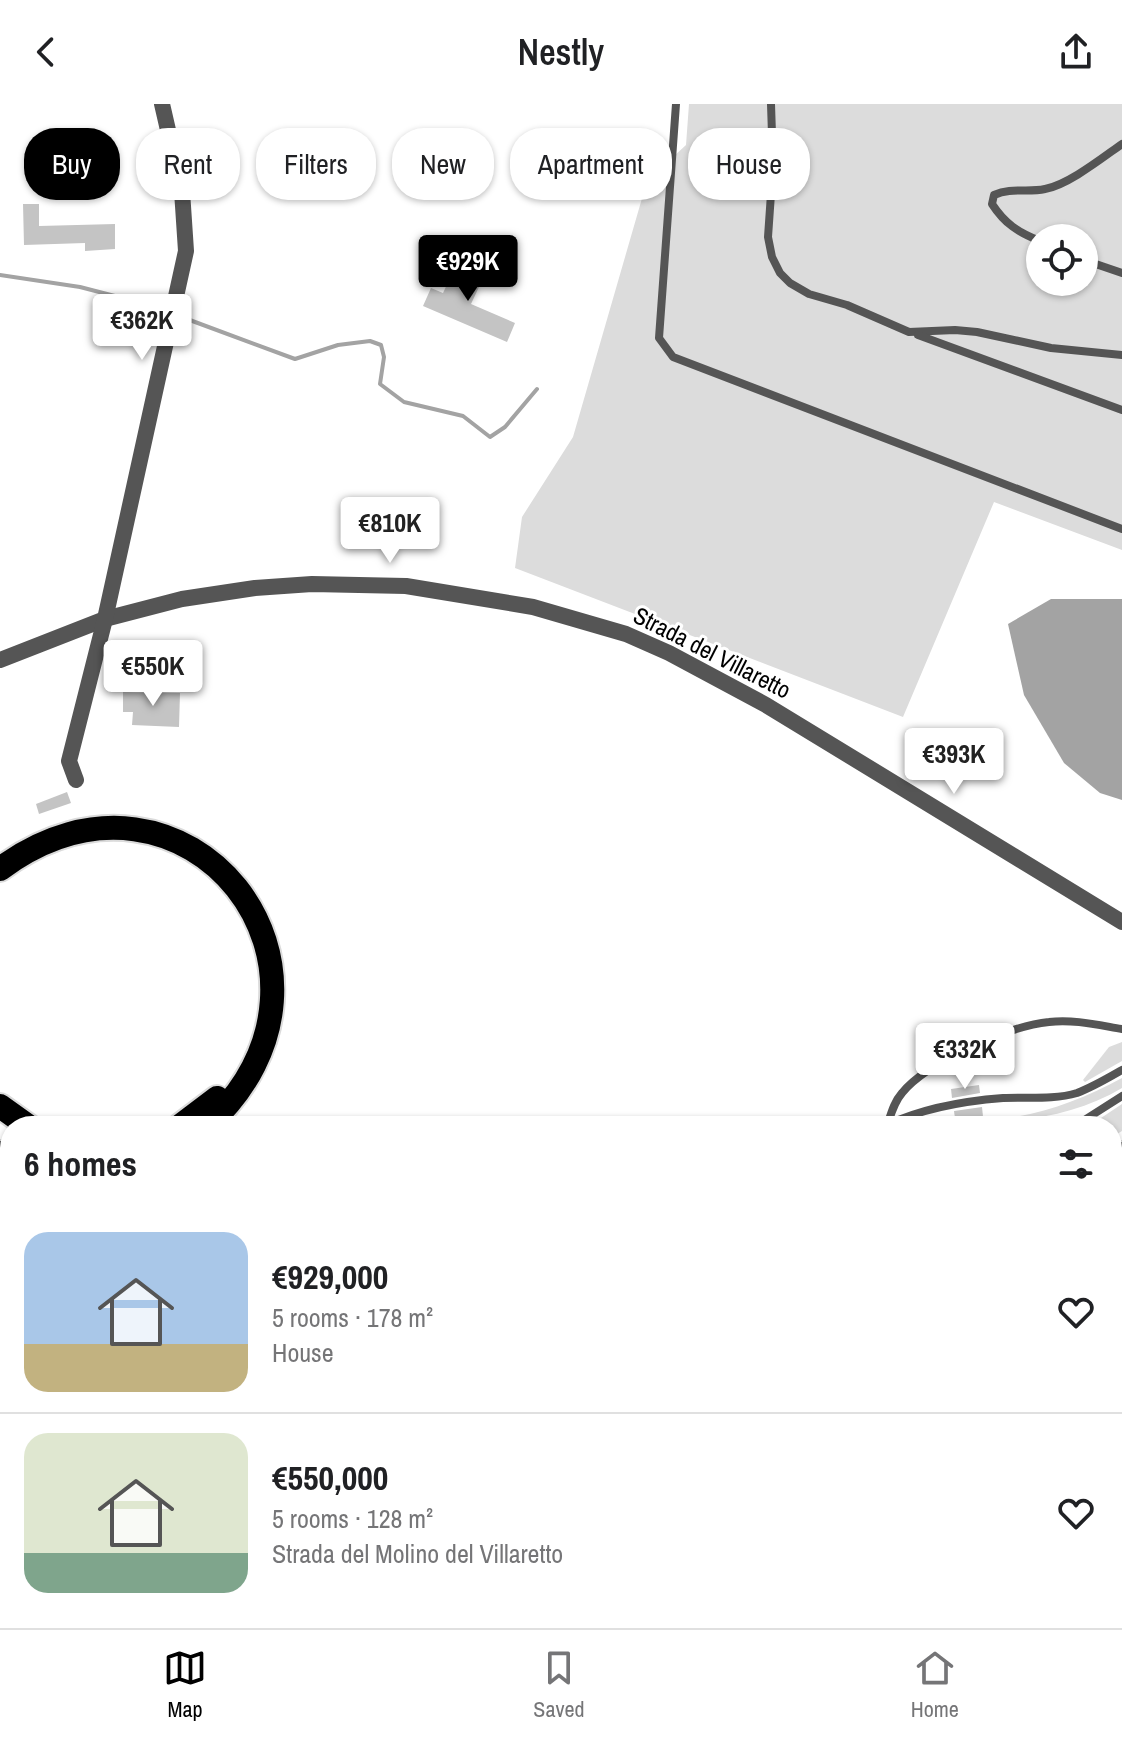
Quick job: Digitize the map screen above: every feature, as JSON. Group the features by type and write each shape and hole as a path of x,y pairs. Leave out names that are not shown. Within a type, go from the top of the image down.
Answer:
{"highway":[{"path":"0,869 53,838 97,829 142,830 192,848 234,883 253,912 268,945 273,980 271,1013 259,1053 230,1105 218,1116"},
{"path":"193,1116 229,1087 264,1035"}],"street":[{"path":"76,780 69,761 105,619 186,251 182,191 162,104"},
{"name":"Strada del Villaretto","path":"0,660 105,619 182,599 255,588 312,584 406,586 533,607 626,634 766,705 1122,922"}],"lane":[{"path":"676,104 659,338 673,357 1122,529"},
{"path":"771,104 773,165 768,237 772,257 780,273 809,294 847,305 909,332 1122,410"},
{"path":"1026,235 1015,231 1001,218 992,204 994,195 1006,190 1045,189 1064,181 1122,144"},
{"path":"1098,265 1122,273"},
{"path":"909,332 977,332 1051,348 1122,355"},
{"path":"890,1116 895,1104 916,1078 948,1059 1008,1032 1050,1022 1073,1021 1122,1029"},
{"path":"909,1116 944,1106 1077,1093 1122,1070"},
{"path":"1091,1116 1122,1096"}],"shaded area":[{"path":"689,104 1122,104 1122,550 994,502 903,717 515,568 522,517 573,437 642,200 672,200 672,158 686,145"},
{"path":"1051,599 1122,599 1122,800 1100,793 1064,763 1024,695 1008,624"},
{"path":"1122,1042 1122,1061 1085,1082 1083,1080 1109,1047"},
{"path":"1122,1078 1122,1088 1084,1106 1047,1116 1020,1116 1043,1111"},
{"path":"1122,1104 1122,1116 1104,1116"}],"building":[{"path":"23,204 39,204 39,226 115,224 115,249 85,251 85,243 24,245"},
{"path":"458,261 485,274 471,304 515,323 507,342 423,306 431,288 443,293"},
{"path":"123,692 180,693 179,727 132,725 133,712 123,712"},
{"path":"67,792 71,803 39,814 36,804"},
{"path":"979,1085 980,1093 952,1098 951,1089"},
{"path":"982,1107 983,1116 955,1116 954,1111"}],"waterway":[{"path":"0,275 80,287 161,308"},
{"path":"187,319 295,359 338,345 370,341 381,345 384,357 380,384 404,402 463,416 490,437 505,427 537,389"}]}
